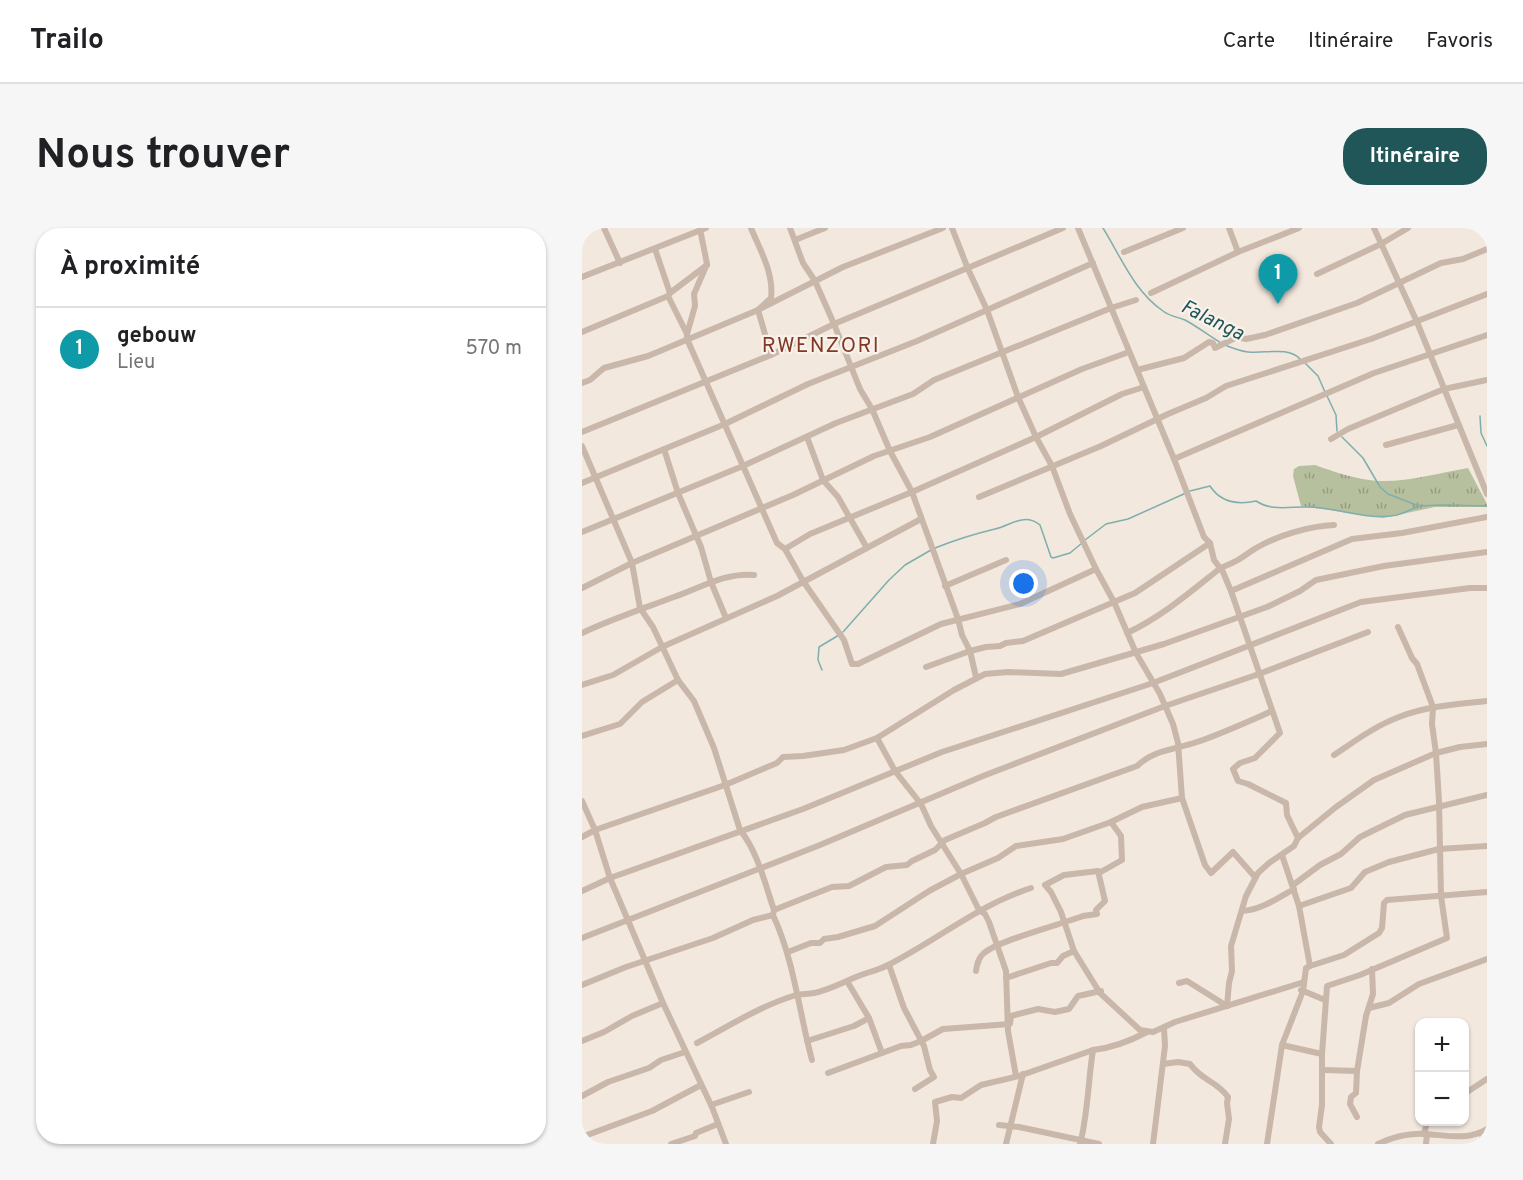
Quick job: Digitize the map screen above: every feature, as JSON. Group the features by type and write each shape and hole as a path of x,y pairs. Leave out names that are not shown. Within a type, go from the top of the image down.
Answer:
{"street":[{"path":"604,228 620,263"},
{"path":"751,228 772,283 771,298 758,310"},
{"path":"790,228 803,263 815,280 860,389 873,410 890,451 912,492 962,635 970,651 976,677"},
{"path":"795,240 825,228"},
{"path":"582,383 590,380 604,368 648,356 687,337 758,310 843,267 943,228"},
{"path":"952,228 987,310 1018,397 1052,466 1070,514 1114,602 1126,633 1160,694 1181,746 1182,798 1205,865 1210,873 1233,852 1256,877"},
{"path":"582,432 771,355 834,324 1063,228"},
{"path":"1078,228 1158,419 1204,537 1210,543 1215,560 1231,591 1280,734 1255,758 1240,762 1233,769 1238,781 1286,803 1287,815 1298,838"},
{"path":"1124,252 1183,228"},
{"path":"1229,228 1238,252"},
{"path":"1151,293 1238,252 1299,228"},
{"path":"1374,228 1417,322 1487,494"},
{"path":"1317,274 1381,244 1408,228"},
{"path":"582,277 702,229 707,264 694,294 695,306 687,337"},
{"path":"655,249 669,295 777,543 785,549 803,581 840,635 852,664 958,619 1020,604 1096,569"},
{"path":"1137,370 1184,358 1209,342 1215,348 1237,337 1246,339 1265,335 1357,303 1441,263 1463,259 1487,249"},
{"path":"582,483 724,424 808,384 852,368 1093,263"},
{"path":"582,332 669,295 707,264"},
{"path":"979,497 1101,446 1206,398 1226,386 1371,339 1487,294"},
{"path":"582,532 914,394 934,380 1136,300"},
{"path":"758,310 771,355"},
{"path":"1174,459 1374,373 1487,335"},
{"path":"582,588 632,563 890,451 1129,352"},
{"path":"1337,436 1443,389 1487,380"},
{"path":"785,549 810,534 912,492 1122,394 1144,387"},
{"path":"1386,445 1458,425"},
{"path":"807,437 823,480 838,496 867,548"},
{"path":"582,446 632,563 640,608 678,680 694,700 714,748 740,830 749,840 788,952 812,1060"},
{"path":"664,449 678,493 726,618"},
{"path":"1231,591 1352,539 1402,533 1487,517"},
{"path":"582,685 613,675 662,647 777,596 921,519"},
{"path":"1126,633 1147,624 1180,602 1220,568 1266,543 1302,531 1334,525"},
{"path":"926,667 986,646 1000,646 1023,641 1114,602 1157,580 1210,543"},
{"path":"582,837 595,830 725,785 777,763 783,757 843,750 877,738 976,677 1008,672 1061,674 1136,653 1267,607 1300,591 1316,580 1384,566 1487,552"},
{"path":"945,586 1006,560"},
{"path":"582,633 615,617 711,582 743,574 754,575"},
{"path":"582,891 610,878 803,809 942,752 1153,683 1361,602 1470,588 1487,588"},
{"path":"1331,1144 1324,1141 1319,1127 1327,986 1347,980 1447,938 1442,896 1440,806 1432,724 1433,707 1417,664 1398,627"},
{"path":"582,938 921,804 983,776 1164,706 1259,674 1368,632"},
{"path":"582,736 620,724 642,702 678,680"},
{"path":"1334,754 1375,728 1401,716 1433,707 1487,701"},
{"path":"582,986 626,967 713,938 832,887 849,886 886,867 907,865 935,850 945,840 996,817 1137,766 1155,752 1181,746 1272,711"},
{"path":"877,738 895,771 921,804 979,910 985,914 1006,970 1008,1024 1019,1075 1005,1144"},
{"path":"1227,1006 1232,970 1230,946 1246,896 1256,877 1269,863 1294,846 1298,838 1336,807 1374,780 1436,753 1487,744"},
{"path":"1242,910 1252,910 1266,904 1294,887 1320,865 1341,854 1360,837 1405,815 1487,795"},
{"path":"788,952 820,943 824,939 874,926 929,891 998,858 1016,846 1063,839 1110,822 1142,807 1182,798"},
{"path":"582,801 595,830 610,878 627,919 685,1052 711,1105 726,1144"},
{"path":"1110,822 1121,836 1122,860 1099,873 1098,871 1064,875 1045,885 1052,892 1074,951 1109,1002 1140,1030 1153,1032 1175,1022 1305,982"},
{"path":"1299,906 1351,888 1365,872 1389,862 1441,849 1487,846"},
{"path":"1282,855 1299,906 1310,966"},
{"path":"976,971 977,962 983,954 996,946 1083,916 1097,914 1096,910 1105,902 1098,871"},
{"path":"697,1043 730,1027 750,1013 796,995 816,993 889,964 979,910 1000,899 1031,888"},
{"path":"1267,1144 1282,1045 1303,991 1306,968 1344,955 1382,930 1384,903 1387,900 1487,892"},
{"path":"1006,978 1057,963 1063,956 1074,951"},
{"path":"1369,1008 1389,1003 1419,984 1487,959"},
{"path":"889,964 904,1008 921,1041 934,1077 915,1089"},
{"path":"1357,1117 1350,1104 1351,1097 1356,1092 1357,1071 1373,994 1372,969"},
{"path":"847,981 869,1018 882,1053"},
{"path":"1179,983 1187,981 1227,1006"},
{"path":"1297,985 1303,991 1325,1000"},
{"path":"1008,1024 1010,1024 1011,1016 1038,1009 1055,1012 1069,1009 1078,996 1101,991"},
{"path":"582,1041 663,1003"},
{"path":"807,1041 854,1026 869,1018"},
{"path":"828,1073 921,1041 943,1029 1008,1024"},
{"path":"1153,1144 1166,1046 1164,1028"},
{"path":"933,1144 937,1121 935,1102 952,1097 961,1098 981,1085 1093,1050 1103,1049 1147,1032"},
{"path":"1282,1045 1322,1054"},
{"path":"1080,1142 1093,1050"},
{"path":"582,1096 608,1082 649,1068 661,1060 685,1052"},
{"path":"1163,1064 1178,1062 1190,1064 1200,1076 1220,1087 1226,1094 1229,1113 1225,1144"},
{"path":"1323,1070 1357,1071"},
{"path":"1469,1091 1487,1079"},
{"path":"582,1137 652,1110 701,1086"},
{"path":"711,1105 749,1092"},
{"path":"671,1144 695,1136 696,1133 718,1124"},
{"path":"999,1125 1099,1144"},
{"path":"1426,1126 1426,1144"},
{"path":"1378,1144 1408,1135 1458,1137 1484,1131 1486,1144"}],"green space":[{"path":"1315,465 1354,477 1379,481 1412,479 1468,468 1487,507 1435,507 1383,518 1301,506 1293,476 1294,469 1299,466"}],"waterway":[{"name":"Falanga","path":"1103,228 1136,284 1153,303 1165,313 1185,320 1221,343"},
{"name":"Falanga","path":"1225,345 1248,352 1289,353 1300,359"},
{"name":"Falanga","path":"1304,362 1318,376 1325,392"},
{"name":"Falanga","path":"1327,396 1336,415 1337,431"},
{"path":"1480,416 1481,433 1487,446"},
{"name":"Falanga","path":"1342,437 1363,458 1380,487 1388,494 1419,506 1487,506"},
{"path":"1190,491 1210,486 1219,496 1230,501 1243,503 1256,501 1276,507 1321,508 1375,516 1397,515 1419,506"},
{"path":"1085,540 1106,524 1128,519 1186,493"},
{"path":"935,548 1023,520 1034,521 1040,525 1053,558 1070,553 1082,543"},
{"path":"843,632 905,565 931,550"},
{"path":"822,670 818,660 819,647 839,635"}],"place":[{"name":"gebouw","path":"1278,304"}],"district":[{"name":"RWENZORI","path":"821,346"}]}
